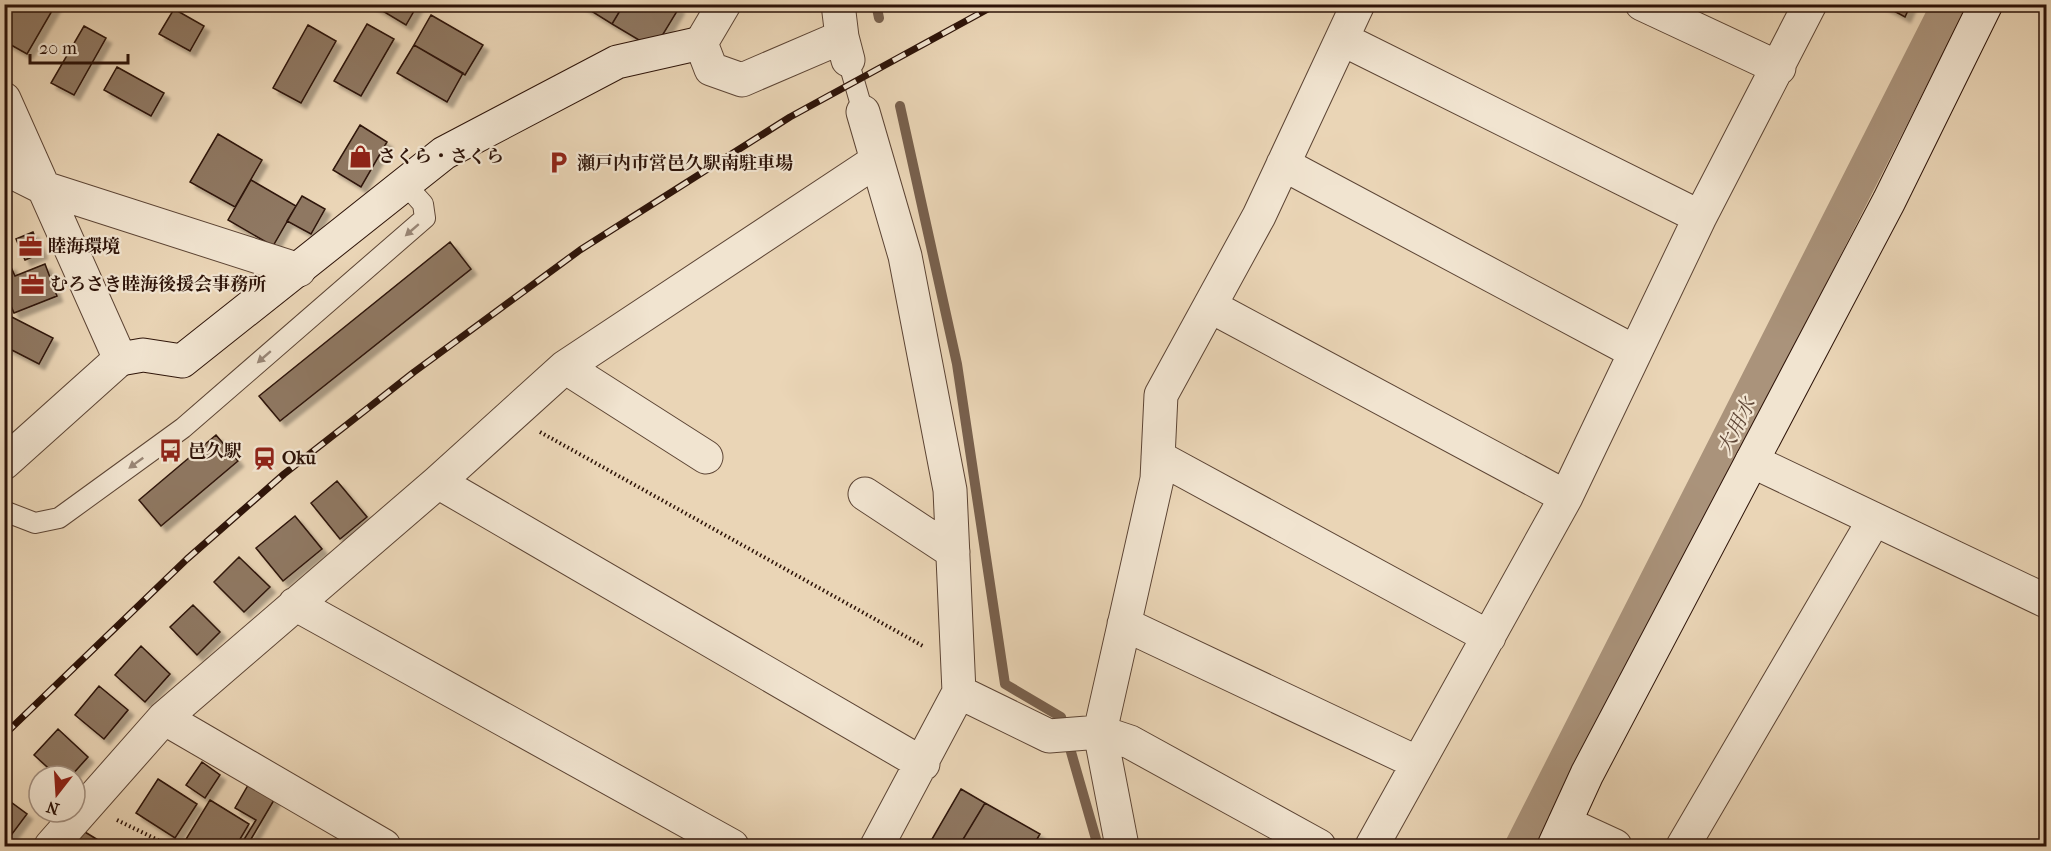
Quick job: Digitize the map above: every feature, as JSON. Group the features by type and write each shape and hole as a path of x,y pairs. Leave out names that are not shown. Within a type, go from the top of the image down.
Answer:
{"street":[{"path":"4,463 120,359 143,355 182,361 444,153 617,62 701,43 724,4"},
{"path":"701,43 711,69 741,80 845,49 838,4"},
{"path":"1122,846 1100,732 1156,479 1161,395 1259,216 1358,4"},
{"path":"1642,4 1779,68"},
{"path":"1372,846 1566,497 1700,218 1810,4"},
{"path":"1615,846 1560,835 1587,774 1889,201 1986,4"},
{"path":"1342,39 1700,218"},
{"path":"4,99 120,359"},
{"path":"863,112 905,256 950,490 959,679 922,764 877,846"},
{"path":"87,805 164,718 438,482 565,367 876,161"},
{"path":"1283,164 1635,352"},
{"path":"4,168 45,188 299,270"},
{"path":"1210,306 1566,497"},
{"path":"565,367 706,457"},
{"path":"1158,457 1489,637"},
{"path":"1752,461 2046,601"},
{"path":"438,482 922,764"},
{"path":"865,494 953,552"},
{"path":"1683,846 1874,520"},
{"path":"295,604 732,846"},
{"path":"1124,624 1418,763"},
{"path":"959,679 1049,736 1100,732 1130,742 1319,846"},
{"path":"164,718 384,846"},
{"path":"51,846 70,824"}],"lane":[{"path":"845,49 863,112"},
{"path":"4,511 34,523 59,518 183,428 425,218 423,204 405,184"}],"path":[{"path":"511,416 959,679"},
{"path":"87,805 170,846"}],"building":[{"path":"15,4 56,4 27,54 4,41 4,22"},
{"path":"371,4 418,4 406,25"},
{"path":"580,4 624,4 612,24"},
{"path":"624,4 674,4 679,8 654,49 612,24"},
{"path":"1881,4 1911,4 1905,17"},
{"path":"174,9 204,26 190,51 159,34"},
{"path":"431,15 483,45 465,75 414,45"},
{"path":"367,24 394,39 361,96 334,81"},
{"path":"308,25 336,41 301,103 273,88"},
{"path":"84,26 106,38 74,95 51,83"},
{"path":"414,45 463,73 447,102 397,73"},
{"path":"117,67 164,93 151,116 104,90"},
{"name":"さくら・さくら","path":"360,125 387,142 361,187 333,170"},
{"path":"218,134 262,160 235,207 190,182"},
{"path":"251,180 296,206 273,246 228,220"},
{"path":"302,196 325,209 311,234 287,221"},
{"path":"33,232 42,253 25,260 16,239"},
{"path":"450,242 471,269 280,421 259,396"},
{"path":"45,264 57,296 14,313 4,290 4,267 10,265 15,276"},
{"path":"4,313 53,338 39,364 4,346"},
{"path":"216,435 238,461 161,526 139,500"},
{"path":"337,481 367,517 340,539 311,503"},
{"path":"295,516 322,549 283,581 256,548"},
{"path":"239,557 270,587 244,612 214,582"},
{"path":"193,605 220,632 197,655 170,627"},
{"path":"141,646 170,674 145,702 115,675"},
{"path":"99,686 128,710 104,739 75,715"},
{"path":"58,729 88,757 82,764 44,764 34,755"},
{"path":"202,762 220,775 205,798 186,785"},
{"path":"158,779 197,804 175,838 136,813"},
{"path":"251,780 277,795 247,846 240,846 256,820 235,808"},
{"path":"961,789 985,803 959,846 928,846"},
{"path":"4,797 27,814 6,842 4,841"},
{"path":"210,800 249,824 236,846 183,844"},
{"path":"985,803 1040,834 1033,846 959,846"},
{"path":"80,829 108,846 69,846"}],"waterway":[{"path":"876,4 879,18"},
{"name":"大用水","path":"1522,846 1949,4"},
{"path":"900,106 957,364 1005,684 1061,717 1098,846"}],"railway":[{"path":"4,735 187,559 284,474 414,372 580,250 790,117 997,4"}],"place":[{"name":"さくら・さくら","path":"360,156"},
{"name":"瀬戸内市営邑久駅南駐車場","path":"559,163"},
{"name":"睦海環境","path":"30,246"},
{"name":"むろさき睦海後援会事務所","path":"32,284"},
{"name":"邑久駅","path":"170,451"},
{"name":"Oku","path":"264,458"}]}
